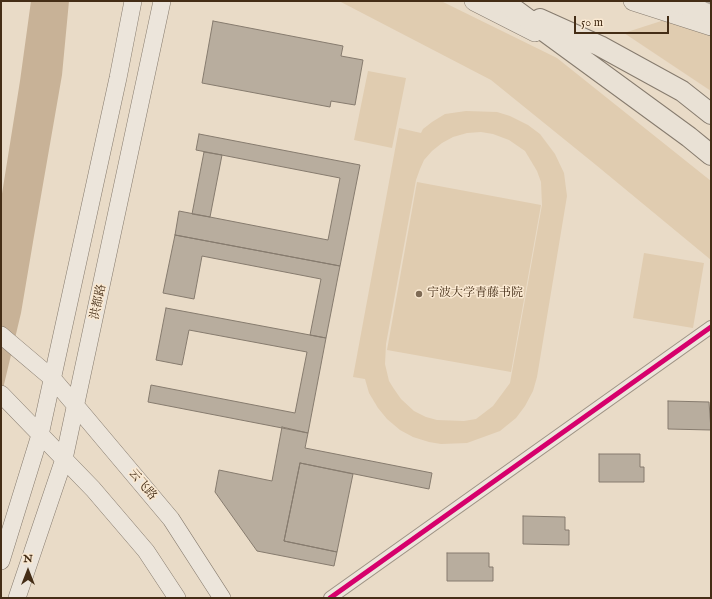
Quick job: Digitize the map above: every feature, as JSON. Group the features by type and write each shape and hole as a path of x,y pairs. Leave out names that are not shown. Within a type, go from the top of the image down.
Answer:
{"highway":[{"path":"674,1 706,12"},
{"path":"506,3 689,137 711,155"},
{"path":"506,3 600,46 682,91 711,114"},
{"path":"569,50 624,59"}],"main road":[{"path":"1,561 40,435 133,1"},
{"name":"洪都路","path":"18,598 64,460 162,1"},
{"path":"474,1 569,50"},
{"path":"633,1 711,26"},
{"name":"云飞路","path":"1,335 53,379 171,519 222,598"},
{"path":"1,394 93,488 146,551 177,598"}],"street":[{"path":"330,598 711,327"}],"shaded area":[{"path":"31,1 69,1 62,75 21,313 1,397 1,200"},
{"path":"339,1 441,1 557,58 711,181 711,260 491,80"},
{"path":"711,5 711,91 624,33"},
{"path":"368,71 406,78 392,148 354,140"},
{"path":"466,111 497,112 510,116 528,125 540,134 555,154 564,173 567,196 537,377 533,391 525,406 516,418 500,431 467,443 441,444 413,437 400,430 387,419 378,408 369,393 365,379 353,377 399,128 421,133 423,129 445,114","holes":["481,132 493,134 509,140 525,151 537,171 541,182 542,205 510,383 493,406 476,419 464,421 437,420 426,417 414,411 401,399 389,381 385,364 386,344 416,180 424,160 442,143 453,137 467,133"]},
{"path":"417,182 541,205 511,372 387,350"},
{"path":"644,253 704,263 693,328 633,318"}],"building":[{"path":"213,21 343,46 341,56 363,60 355,105 331,101 330,107 202,83"},
{"path":"199,134 360,165 340,266 175,235 179,211 328,240 340,178 196,150"},
{"path":"204,152 222,155 210,217 192,214"},
{"path":"175,235 340,266 326,338 310,335 321,279 202,256 194,299 163,293"},
{"path":"166,308 326,338 308,433 148,402 151,385 295,413 307,352 189,330 182,365 156,360"},
{"path":"668,401 709,402 711,430 668,429"},
{"path":"282,427 308,433 305,448 432,473 429,489 300,463 284,541 337,552 334,566 257,551 215,492 219,470 272,481"},
{"path":"599,454 640,454 640,467 644,467 644,482 599,482"},
{"path":"300,463 353,474 337,552 284,541"},
{"path":"523,516 565,517 565,530 569,530 569,545 523,544"},
{"path":"447,553 489,553 489,567 493,567 493,581 447,581"}],"railway":[{"path":"706,1 711,3"}],"cycle path":[{"path":"330,598 711,327"}],"place":[{"name":"宁波大学青藤书院","path":"419,294"}]}
